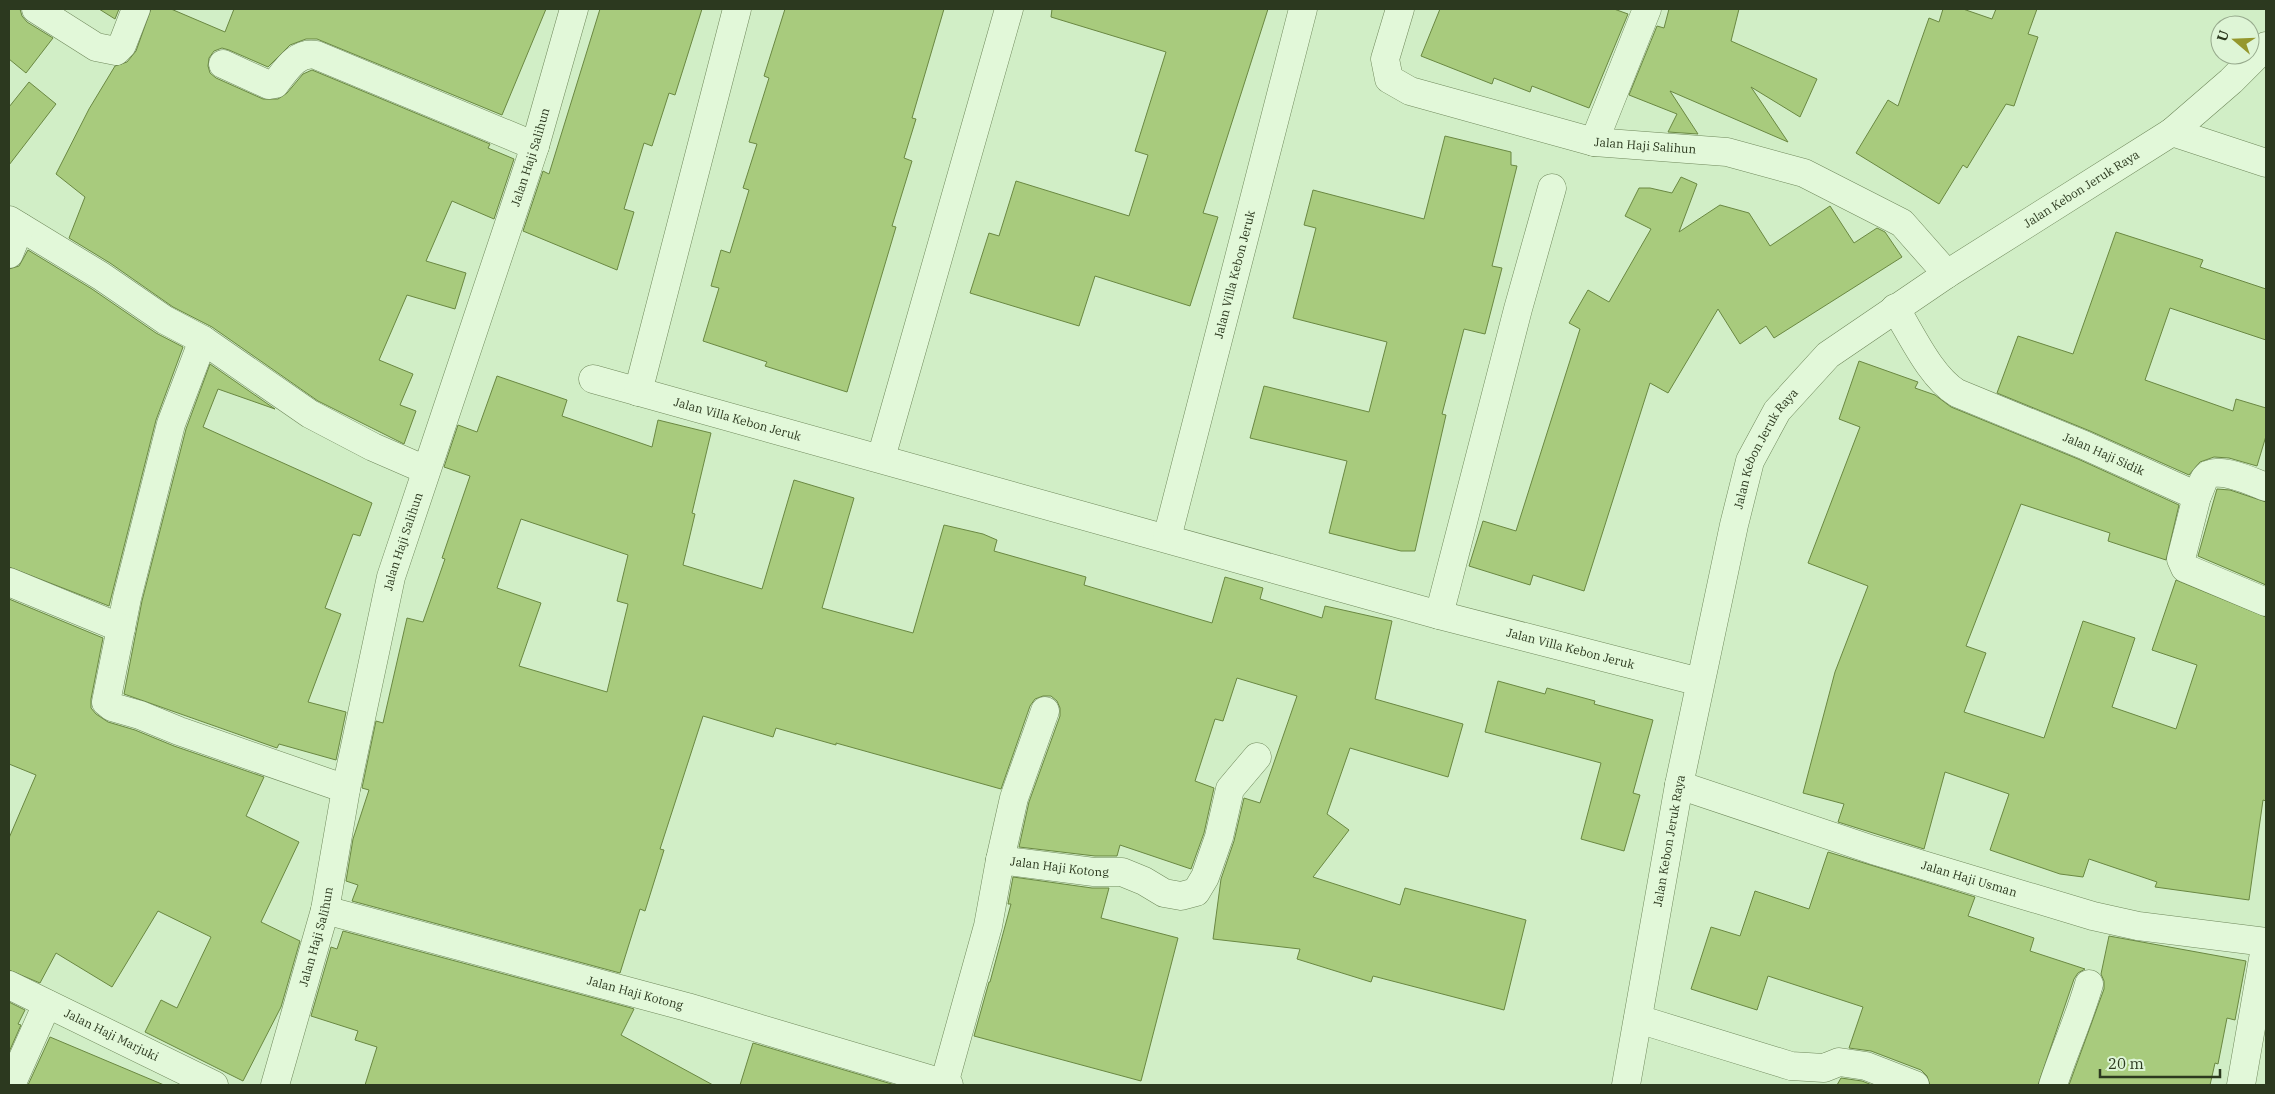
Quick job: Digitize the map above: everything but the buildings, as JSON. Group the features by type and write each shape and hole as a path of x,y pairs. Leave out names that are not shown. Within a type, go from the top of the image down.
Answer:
{"street":[{"path":"36,9 96,47 116,51 122,45 136,9"},
{"name":"Jalan Haji Salihun","path":"275,1085 325,910 346,789 391,577 535,146 574,9"},
{"path":"638,392 738,9"},
{"path":"881,458 1009,9"},
{"name":"Jalan Villa Kebon Jeruk","path":"1166,538 1303,9"},
{"name":"Jalan Haji Salihun","path":"1400,9 1385,59 1389,79 1410,92 1594,142 1727,152 1804,173 1902,223 1947,274"},
{"path":"1594,142 1647,9"},
{"name":"Jalan Kebon Jeruk Raya","path":"1626,1085 1679,785 1734,524 1750,460 1777,411 1828,355 1947,274 2172,132 2231,81 2266,46"},
{"path":"223,64 269,86 276,84 298,57 307,53 316,55 535,146"},
{"path":"2172,132 2266,163"},
{"path":"1439,614 1516,317 1552,188"},
{"path":"9,254 14,224 101,276 165,320 203,340 310,414 373,447 426,470"},
{"name":"Jalan Haji Sidik","path":"1895,308 1944,385 1957,393 2084,445 2198,496"},
{"path":"203,340 171,424 106,702 112,707 140,715 179,731 346,789"},
{"name":"Jalan Villa Kebon Jeruk","path":"593,380 881,458 1439,614 1700,682"},
{"path":"2266,487 2221,472 2211,473 2205,478 2198,496 2181,559 2184,568 2266,602"},
{"path":"9,582 122,628"},
{"path":"1000,860 1014,798 1045,711"},
{"name":"Jalan Haji Kotong","path":"325,910 687,1007 946,1085 988,926 1000,860 1094,872 1122,872 1144,881 1164,893 1181,896 1196,892 1205,877 1219,837 1230,789 1257,757"},
{"name":"Jalan Haji Usman","path":"1679,785 1873,850 2093,916 2138,926 2266,942"},
{"path":"2241,1085 2266,942"},
{"path":"2054,1085 2061,1060 2081,1012 2089,984"},
{"name":"Jalan Haji Marjuki","path":"9,985 214,1085"},
{"path":"11,1085 47,1004"},
{"path":"1638,1019 1791,1066 1824,1068 1839,1062 1866,1066 1915,1085"}]}
